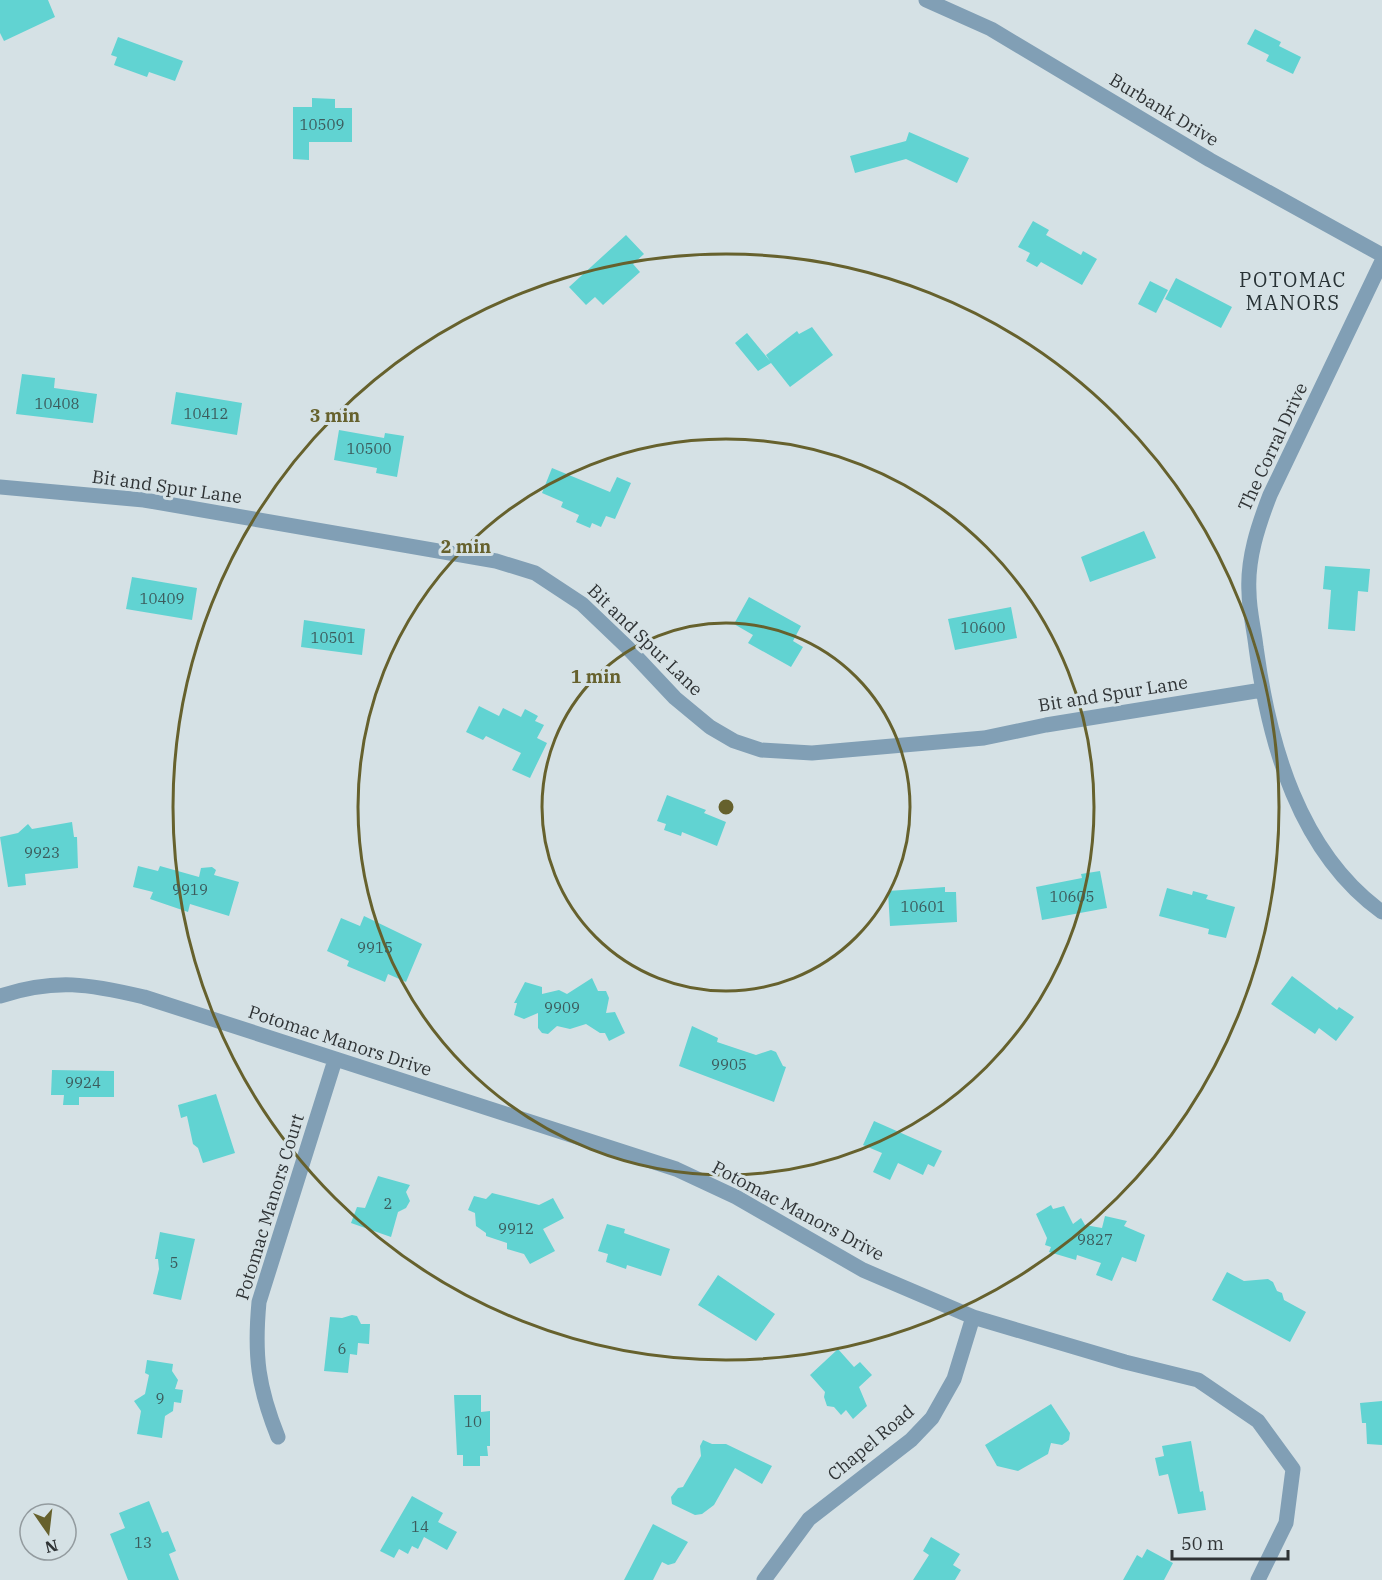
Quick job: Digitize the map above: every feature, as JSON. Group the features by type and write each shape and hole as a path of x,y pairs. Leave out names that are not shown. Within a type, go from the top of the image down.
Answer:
{"street":[{"name":"Burbank Drive","path":"926,0 991,28 1210,160 1382,255"},
{"name":"The Corral Drive","path":"1382,261 1270,495 1256,532 1249,591 1262,690 1286,777 1304,821 1335,867 1368,902 1382,912"},
{"name":"Bit and Spur Lane","path":"0,487 144,500 496,561 535,573 582,604 627,647 665,690 710,727 734,741 761,750 812,753 984,738 1056,723 1262,690"},
{"name":"Potomac Manors Drive","path":"0,996 51,984 94,985 144,998 676,1169 736,1197 862,1270 973,1317 1125,1362 1198,1380 1258,1421 1293,1469 1286,1522 1258,1580"},
{"name":"Potomac Manors Court","path":"278,1437 261,1394 256,1329 259,1302 335,1060"},
{"name":"Chapel Road","path":"764,1580 809,1519 912,1440 932,1418 954,1379 973,1317"}],"building":[{"path":"0,0 48,0 55,17 4,41 0,33"},
{"path":"1255,29 1281,42 1279,46 1301,57 1293,74 1266,61 1269,55 1247,44"},
{"path":"118,37 183,61 175,81 149,72 147,77 114,65 117,57 111,55"},
{"path":"312,98 335,99 335,108 352,108 352,142 309,142 309,160 293,159 293,107 312,107"},
{"path":"909,132 969,158 957,183 906,159 855,173 850,156 906,141"},
{"path":"1033,221 1049,230 1046,235 1081,255 1083,251 1097,259 1082,285 1041,262 1037,267 1026,261 1030,253 1018,247"},
{"path":"626,235 644,254 633,264 640,272 603,305 595,297 586,305 569,287"},
{"path":"1176,278 1232,307 1221,328 1165,299"},
{"path":"1150,281 1168,290 1156,313 1138,304"},
{"path":"812,327 833,355 790,387 771,363 758,371 735,343 747,333 770,361 766,355 797,331 799,334"},
{"path":"22,374 55,378 54,388 97,394 93,423 16,414"},
{"path":"176,392 242,403 237,435 171,424"},
{"path":"339,430 384,438 385,433 404,436 397,477 376,473 377,468 334,460"},
{"path":"552,468 610,492 617,477 631,483 615,519 606,516 601,527 592,523 590,528 576,522 579,515 561,507 563,502 542,493"},
{"path":"1144,531 1156,558 1090,582 1081,557"},
{"path":"1325,566 1370,569 1368,592 1358,591 1355,631 1328,629 1331,590 1323,589"},
{"path":"132,577 197,588 192,620 126,609"},
{"path":"749,597 801,626 793,641 803,647 791,667 748,643 753,635 734,624"},
{"path":"1011,607 1017,638 955,650 948,619"},
{"path":"304,620 365,629 362,655 301,647"},
{"path":"479,706 499,716 503,708 521,717 525,709 538,716 535,721 544,725 537,738 547,743 530,778 512,770 521,753 486,736 483,740 466,732"},
{"path":"667,795 706,810 704,813 726,822 717,846 682,832 681,836 664,830 666,824 657,821"},
{"path":"72,822 74,837 77,837 78,868 25,874 26,885 8,887 0,837 18,833 28,824 32,829"},
{"path":"138,866 158,871 160,866 199,877 201,868 212,867 216,870 214,875 239,882 229,916 190,904 188,912 150,899 153,892 133,887"},
{"path":"1100,871 1107,908 1042,920 1036,887 1082,878 1081,874"},
{"path":"945,887 945,892 956,892 957,922 890,926 888,891"},
{"path":"1167,888 1192,895 1193,891 1208,895 1206,899 1235,907 1226,938 1208,934 1209,929 1159,916"},
{"path":"364,916 422,944 406,982 388,974 385,982 347,966 349,961 327,951 341,918 360,926"},
{"path":"1292,976 1337,1010 1339,1007 1354,1017 1336,1041 1319,1028 1315,1034 1271,1004"},
{"path":"592,978 598,991 606,991 609,998 606,1013 615,1012 625,1033 609,1041 605,1033 600,1033 586,1024 570,1029 557,1026 548,1034 542,1033 538,1028 538,1013 524,1019 514,1015 517,1003 514,1003 525,982 542,987 542,994 559,990 567,994"},
{"path":"692,1026 718,1038 717,1042 756,1055 771,1050 776,1052 783,1066 786,1067 774,1102 679,1066"},
{"path":"52,1070 114,1071 114,1097 79,1097 79,1105 63,1105 64,1095 51,1095"},
{"path":"216,1094 235,1153 203,1163 198,1148 193,1144 187,1116 181,1118 178,1105"},
{"path":"874,1121 942,1151 934,1167 928,1164 923,1175 898,1163 890,1180 873,1172 882,1153 863,1145"},
{"path":"378,1176 410,1185 406,1192 410,1201 406,1208 398,1212 391,1237 351,1223 357,1207 365,1208"},
{"path":"492,1193 539,1205 553,1198 564,1218 543,1229 555,1251 530,1264 524,1254 507,1249 507,1243 486,1236 486,1233 476,1226 475,1213 468,1210 474,1196 486,1199"},
{"path":"1051,1205 1053,1209 1064,1206 1073,1224 1081,1218 1085,1225 1102,1228 1105,1216 1127,1221 1124,1226 1145,1235 1136,1262 1122,1257 1112,1281 1096,1275 1101,1263 1077,1255 1076,1260 1049,1252 1051,1247 1045,1245 1047,1238 1036,1214"},
{"path":"607,1224 625,1229 624,1233 670,1249 661,1276 627,1265 626,1269 606,1262 608,1254 598,1251"},
{"path":"160,1232 195,1239 181,1300 153,1294 159,1269 158,1259 155,1259"},
{"path":"1227,1272 1244,1281 1268,1279 1273,1282 1277,1291 1282,1293 1284,1300 1306,1312 1290,1342 1212,1300"},
{"path":"718,1275 775,1314 756,1341 698,1305"},
{"path":"357,1316 361,1324 370,1324 369,1344 358,1343 357,1355 350,1354 348,1373 324,1371 330,1317 342,1318"},
{"path":"838,1349 854,1367 860,1362 872,1375 859,1387 867,1406 853,1419 846,1410 841,1415 834,1407 827,1406 825,1392 810,1375"},
{"path":"147,1360 173,1364 172,1371 178,1380 175,1389 183,1390 181,1403 174,1402 173,1411 165,1416 162,1438 137,1434 141,1411 134,1401 145,1394 149,1375 145,1373"},
{"path":"454,1395 481,1395 481,1412 490,1411 490,1446 487,1446 488,1456 480,1456 480,1466 463,1466 463,1455 457,1455"},
{"path":"1382,1401 1382,1445 1367,1444 1366,1423 1362,1423 1360,1403"},
{"path":"1051,1404 1070,1433 1069,1440 1062,1445 1051,1443 1048,1454 1018,1471 997,1466 985,1445"},
{"path":"703,1440 712,1444 726,1444 772,1466 762,1484 735,1468 714,1505 702,1514 695,1515 672,1504 671,1497 678,1488 683,1487 701,1456 700,1446"},
{"path":"1191,1441 1200,1492 1203,1491 1206,1510 1178,1514 1168,1474 1159,1476 1155,1458 1164,1456 1162,1446"},
{"path":"412,1496 443,1513 438,1522 457,1532 447,1550 424,1537 418,1549 412,1546 408,1554 399,1549 394,1558 380,1551"},
{"path":"149,1501 162,1533 168,1531 176,1551 169,1554 179,1580 128,1580 110,1534 125,1528 119,1513"},
{"path":"653,1524 688,1542 675,1563 668,1565 662,1562 653,1580 624,1580"},
{"path":"931,1537 960,1554 953,1565 961,1570 955,1580 913,1580 929,1555 923,1551"},
{"path":"1147,1549 1173,1563 1164,1580 1123,1580 1137,1555 1142,1558"}],"district":[{"name":"POTOMAC MANORS","path":"1293,292"}]}
